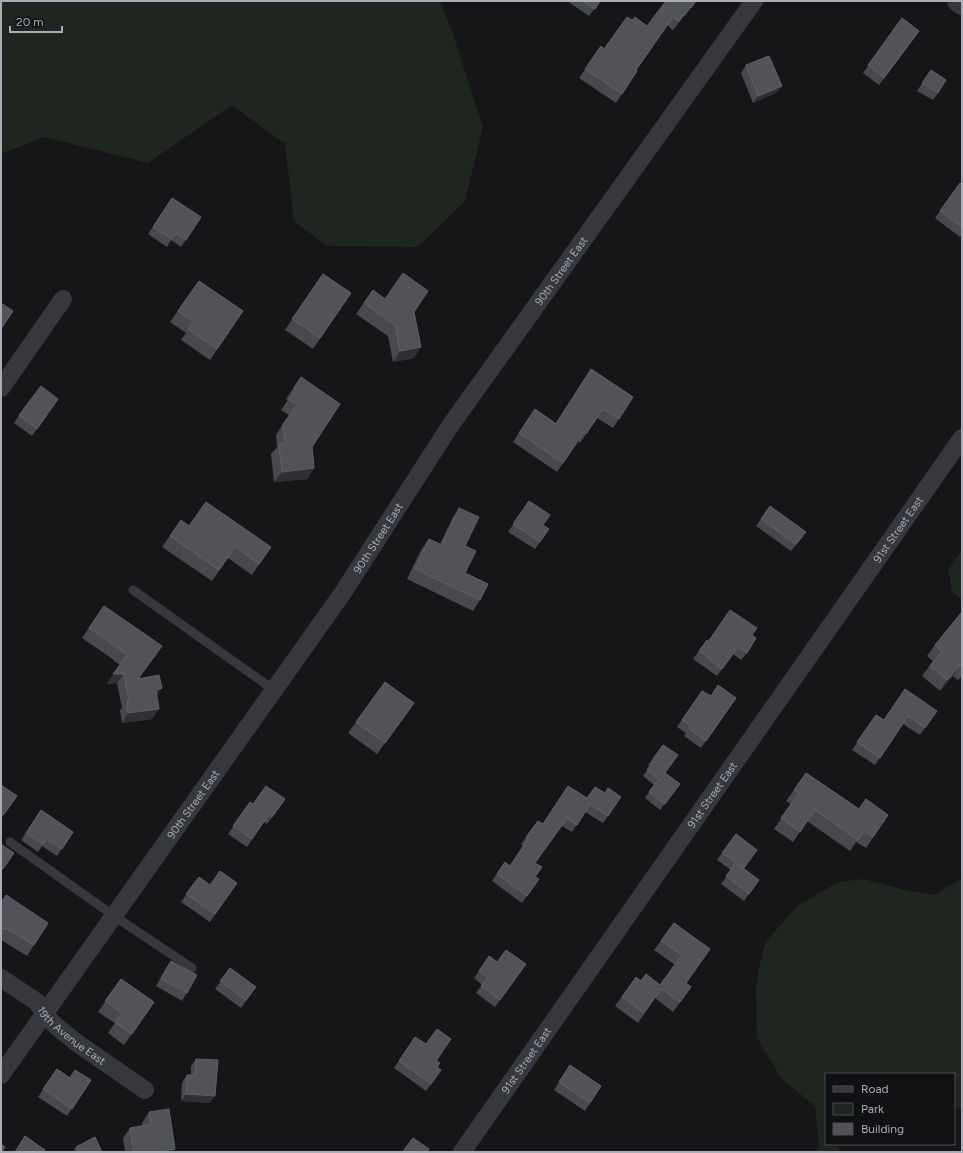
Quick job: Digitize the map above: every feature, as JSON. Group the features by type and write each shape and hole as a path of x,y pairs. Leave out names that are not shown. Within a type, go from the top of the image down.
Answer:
{"street":[{"name":"90th Street East","path":"1,1075 342,594 450,426 754,1"},
{"path":"958,1 962,4"},
{"path":"1,388 63,300"},
{"name":"91st Street East","path":"462,1152 962,438"},
{"name":"19th Avenue East","path":"1,978 36,1002 44,1014 77,1043 145,1090"}],"lane":[{"path":"133,590 274,690"},
{"path":"10,842 114,916 192,968"}],"green space":[{"path":"1,1 440,1 452,31 483,127 465,201 418,247 327,246 294,221 285,144 232,105 148,163 44,137 1,154"},
{"path":"962,550 962,599 952,592 948,569"},
{"path":"962,878 962,1108 955,1107 955,1073 825,1073 825,1145 837,1145 840,1152 815,1152 819,1147 815,1106 782,1079 757,1038 756,989 765,943 798,905 839,882 863,879 909,891 935,895"}],"building":[{"path":"583,1 600,1 595,9"},
{"path":"666,1 696,1 679,21 673,17 636,70 637,71 622,94 585,69 601,46 604,49 627,17 632,20 635,17 647,26"},
{"path":"902,18 919,31 884,78 868,65"},
{"path":"769,56 782,86 758,96 746,65"},
{"path":"931,70 946,80 938,93 922,83"},
{"path":"960,183 962,185 962,227 940,211"},
{"path":"172,198 201,217 186,240 176,233 172,239 153,227"},
{"path":"403,273 428,291 414,312 421,347 400,351 395,325 364,303 373,290 385,299"},
{"path":"323,274 351,293 320,338 292,319"},
{"path":"199,281 243,311 217,349 188,329 193,322 178,311"},
{"path":"1,303 13,311 1,329"},
{"path":"591,369 633,397 619,419 603,409 586,434 584,432 563,463 519,433 535,409 556,424"},
{"path":"301,377 340,404 312,447 314,468 282,472 279,444 285,443 283,424 297,405 289,399 296,389 294,388"},
{"path":"41,386 58,399 37,429 19,415"},
{"path":"529,501 550,515 543,525 549,529 540,542 513,524"},
{"path":"206,502 271,547 259,564 235,547 219,570 170,536 181,520 189,526"},
{"path":"770,506 806,532 796,544 761,519"},
{"path":"459,508 479,517 465,546 476,551 465,573 488,584 480,600 415,569 429,539 442,545"},
{"path":"104,606 162,646 138,679 159,675 162,688 156,690 159,709 128,713 127,700 129,700 124,674 113,674 127,655 89,628"},
{"path":"730,610 757,628 752,635 756,638 747,653 738,647 722,669 699,651 707,640 708,642"},
{"path":"962,612 962,666 961,665 947,680 930,666 942,651 935,645"},
{"path":"385,682 414,703 385,743 356,722"},
{"path":"718,685 736,698 706,741 689,729 691,726 682,720 702,691 711,696"},
{"path":"905,689 937,711 925,728 908,716 880,758 857,742 876,715 884,720"},
{"path":"663,745 678,755 665,773 680,784 665,804 649,792 659,779 647,770"},
{"path":"806,773 859,809 866,799 888,815 873,837 864,831 858,840 815,810 800,832 781,818 799,793 794,790"},
{"path":"1,785 17,796 4,814 1,812"},
{"path":"266,786 285,799 272,817 269,814 252,839 233,826 250,802 253,804"},
{"path":"568,786 587,798 595,787 605,793 608,788 621,797 608,816 590,804 577,825 567,818 535,863 542,867 535,877 539,879 527,896 497,874 505,862 510,866 528,839 526,837 538,821 543,824"},
{"path":"41,810 73,832 62,849 47,839 43,844 26,833"},
{"path":"736,834 757,850 744,868 722,853"},
{"path":"1,844 14,853 3,869 1,868"},
{"path":"736,863 759,880 749,894 726,876"},
{"path":"220,871 237,883 215,914 186,894 199,877 210,885"},
{"path":"6,895 48,923 34,945 6,928 4,930 1,928 1,903"},
{"path":"674,923 710,949 686,983 691,987 680,1002 661,989 644,1013 622,997 636,977 641,981 646,974 660,985 682,955 661,941"},
{"path":"506,950 526,964 500,1000 481,986 488,978 479,971 489,956 497,962"},
{"path":"171,961 197,975 187,993 161,979"},
{"path":"230,968 256,987 246,1000 220,981"},
{"path":"121,979 154,1002 132,1034 115,1023 122,1013 105,1001"},
{"path":"437,1029 451,1039 436,1061 440,1063 437,1067 441,1070 431,1084 399,1061 415,1037 426,1044"},
{"path":"196,1059 218,1060 215,1096 186,1094 187,1075 195,1075"},
{"path":"570,1065 601,1086 590,1103 559,1082"},
{"path":"57,1069 70,1078 75,1070 91,1080 72,1109 43,1089"},
{"path":"169,1109 175,1149 154,1152 134,1152 130,1128 151,1124 149,1112"},
{"path":"25,1136 45,1150 43,1152 15,1152"},
{"path":"95,1137 102,1152 79,1152 76,1147"},
{"path":"413,1138 429,1149 427,1152 403,1151"},
{"path":"1,1144 5,1147 2,1152 1,1152"}]}
